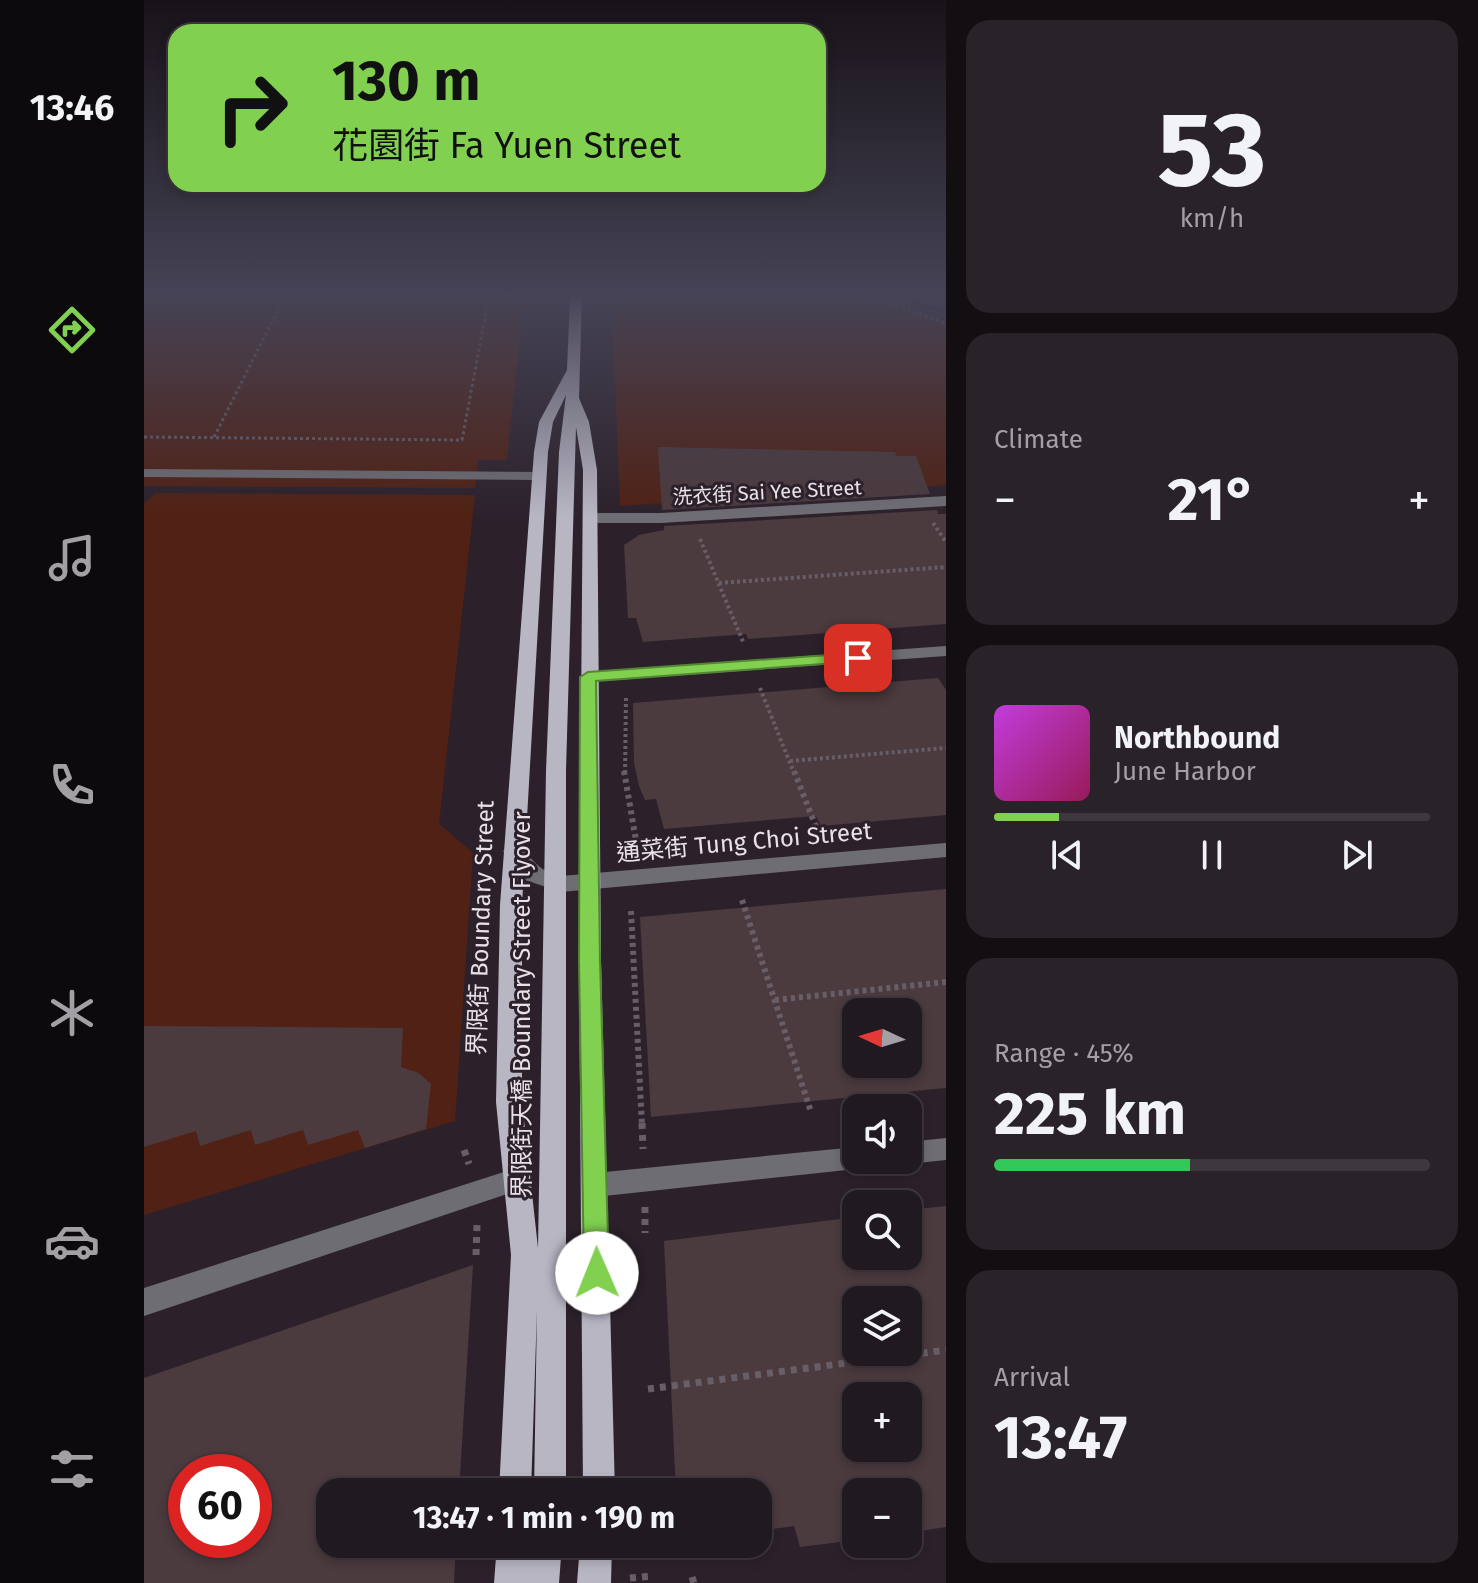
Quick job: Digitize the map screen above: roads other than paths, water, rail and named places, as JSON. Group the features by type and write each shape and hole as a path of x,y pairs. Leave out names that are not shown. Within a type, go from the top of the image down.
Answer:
{"main road":[{"name":"界限街 Boundary Street","path":"564,518 572,372"},
{"name":"界限街 Boundary Street","path":"516,1478 525,1255 509,1102 514,851 539,476 546,422 572,372"},
{"name":"界限街 Boundary Street","path":"573,396 582,422 590,470 589,882 599,1478"},
{"name":"界限街天橋 Boundary Street Flyover","path":"550,1478 554,889 564,518"},
{"path":"511,1583 512,1558"},
{"path":"542,1583 545,1558"},
{"path":"594,1583 595,1558"}],"street":[{"path":"144,473 539,476"},
{"name":"洗衣街 Sai Yee Street","path":"591,518 661,518 946,501"},
{"path":"588,677 946,651"},
{"name":"通菜街 Tung Choi Street","path":"514,851 526,872 547,883 589,882 946,850"},
{"path":"922,1152 946,1149"},
{"path":"595,1185 842,1159"},
{"path":"144,1302 516,1180"}]}
